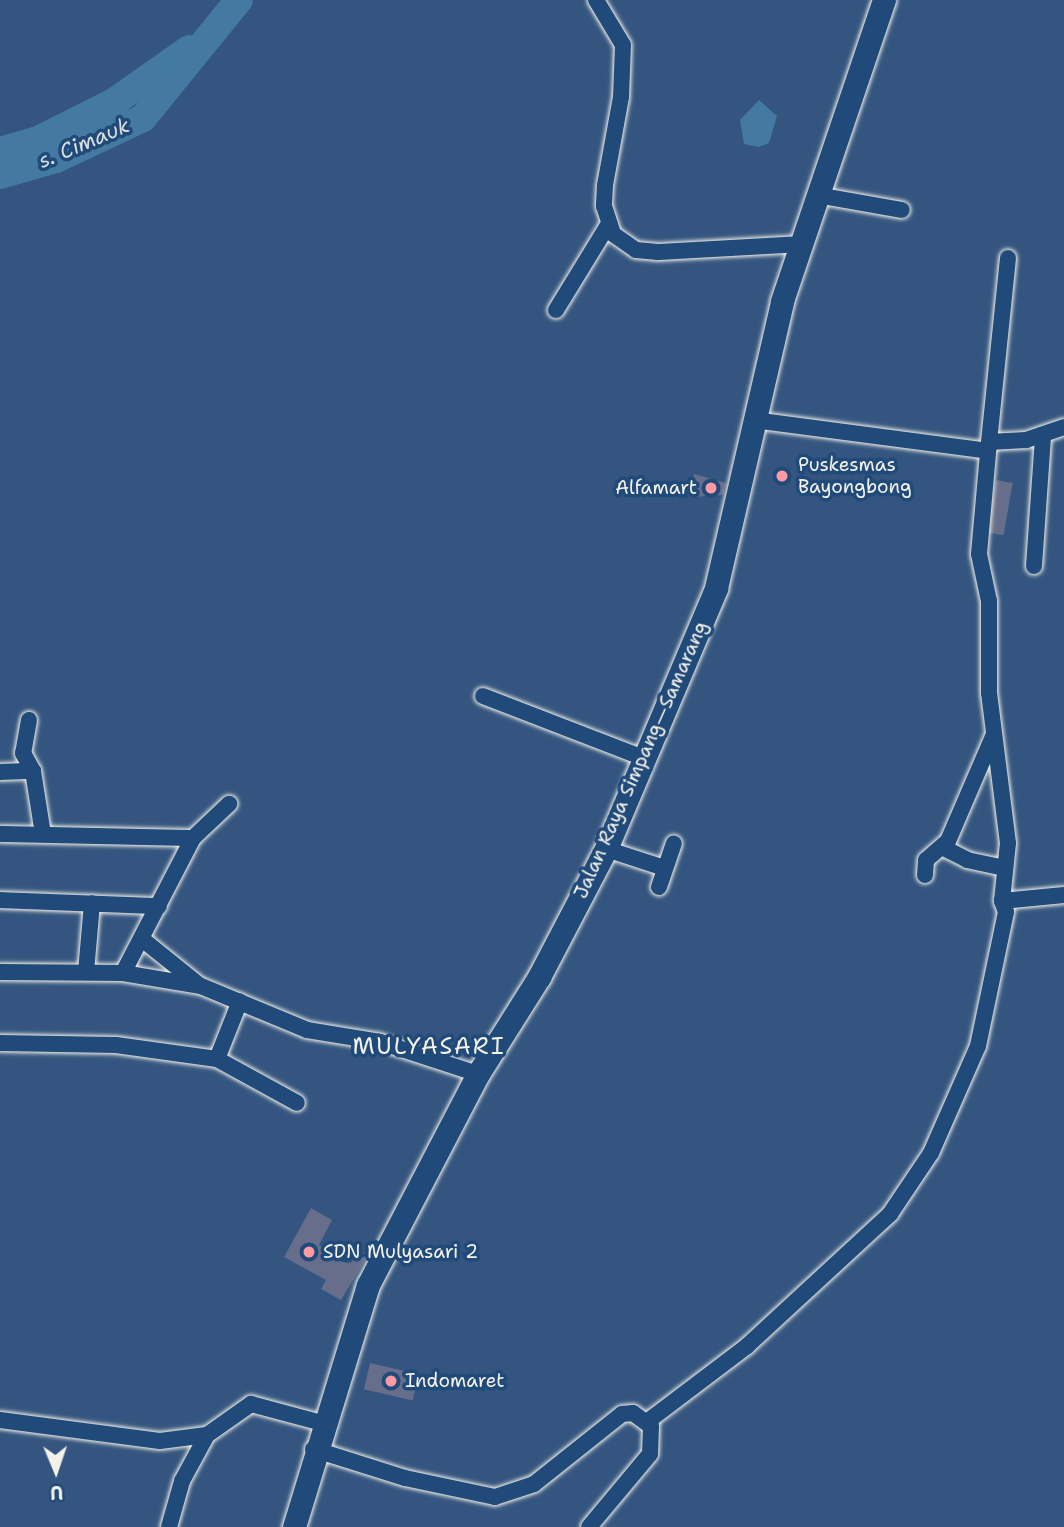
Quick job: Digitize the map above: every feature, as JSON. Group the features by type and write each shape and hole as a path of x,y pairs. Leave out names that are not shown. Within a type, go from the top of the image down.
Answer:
{"main road":[{"name":"Jalan Raya Simpang—Samarang","path":"293,1527 313,1449 368,1285 478,1074 539,977 606,849 716,587 754,420 799,244 884,0"}],"street":[{"path":"596,0 623,45 621,97 605,185 608,225 623,245 636,250 799,244"},
{"path":"817,195 902,209"},
{"path":"556,310 608,225"},
{"path":"648,1421 747,1346 900,1202 931,1153 978,1046 1006,912 1002,901 1006,809 994,734 989,601 979,554 1008,258"},
{"path":"754,420 988,446 1043,436 1064,427"},
{"path":"1034,566 1043,436"},
{"path":"484,696 646,759"},
{"path":"29,720 23,753 33,771 43,834"},
{"path":"925,875 926,860 942,847 994,734"},
{"path":"0,772 33,771"},
{"path":"123,973 193,838 229,804"},
{"path":"0,834 193,838"},
{"path":"659,887 674,843"},
{"path":"942,847 967,860 1005,868"},
{"path":"606,849 664,867"},
{"path":"1002,901 1064,895"},
{"path":"0,900 159,906"},
{"path":"86,972 92,903"},
{"path":"142,939 201,986"},
{"path":"0,972 123,973 201,986 307,1030 380,1042 478,1074"},
{"path":"217,1059 240,1001"},
{"path":"0,1043 116,1045 217,1059 297,1103"},
{"path":"169,1527 182,1481 207,1435 251,1404 322,1423"},
{"path":"313,1449 405,1478 495,1497 534,1483 622,1414 648,1421"},
{"path":"0,1420 160,1441 207,1435"},
{"path":"589,1527 650,1454 653,1438 648,1421"}],"water":[{"path":"759,100 777,116 769,143 759,147 744,144 740,120"}],"building":[{"name":"Alfamart","path":"694,474 726,483 723,495 691,497"},
{"path":"996,480 1013,483 1004,535 987,532"},
{"name":"SDN Mulyasari 2","path":"311,1208 332,1220 319,1245 351,1263 358,1250 368,1255 341,1300 321,1289 326,1280 284,1257"},
{"name":"Indomaret","path":"370,1363 419,1374 413,1401 364,1389"}],"waterway":[{"name":"s. Cimauk","path":"0,175 56,159 143,118 239,0"},
{"path":"0,151 36,141 114,102 189,49"}],"place":[{"name":"Puskesmas Bayongbong","path":"782,476"},
{"name":"Alfamart","path":"711,488"},
{"name":"SDN Mulyasari 2","path":"309,1252"},
{"name":"Indomaret","path":"391,1381"}],"district":[{"name":"MULYASARI","path":"429,1046"}]}
